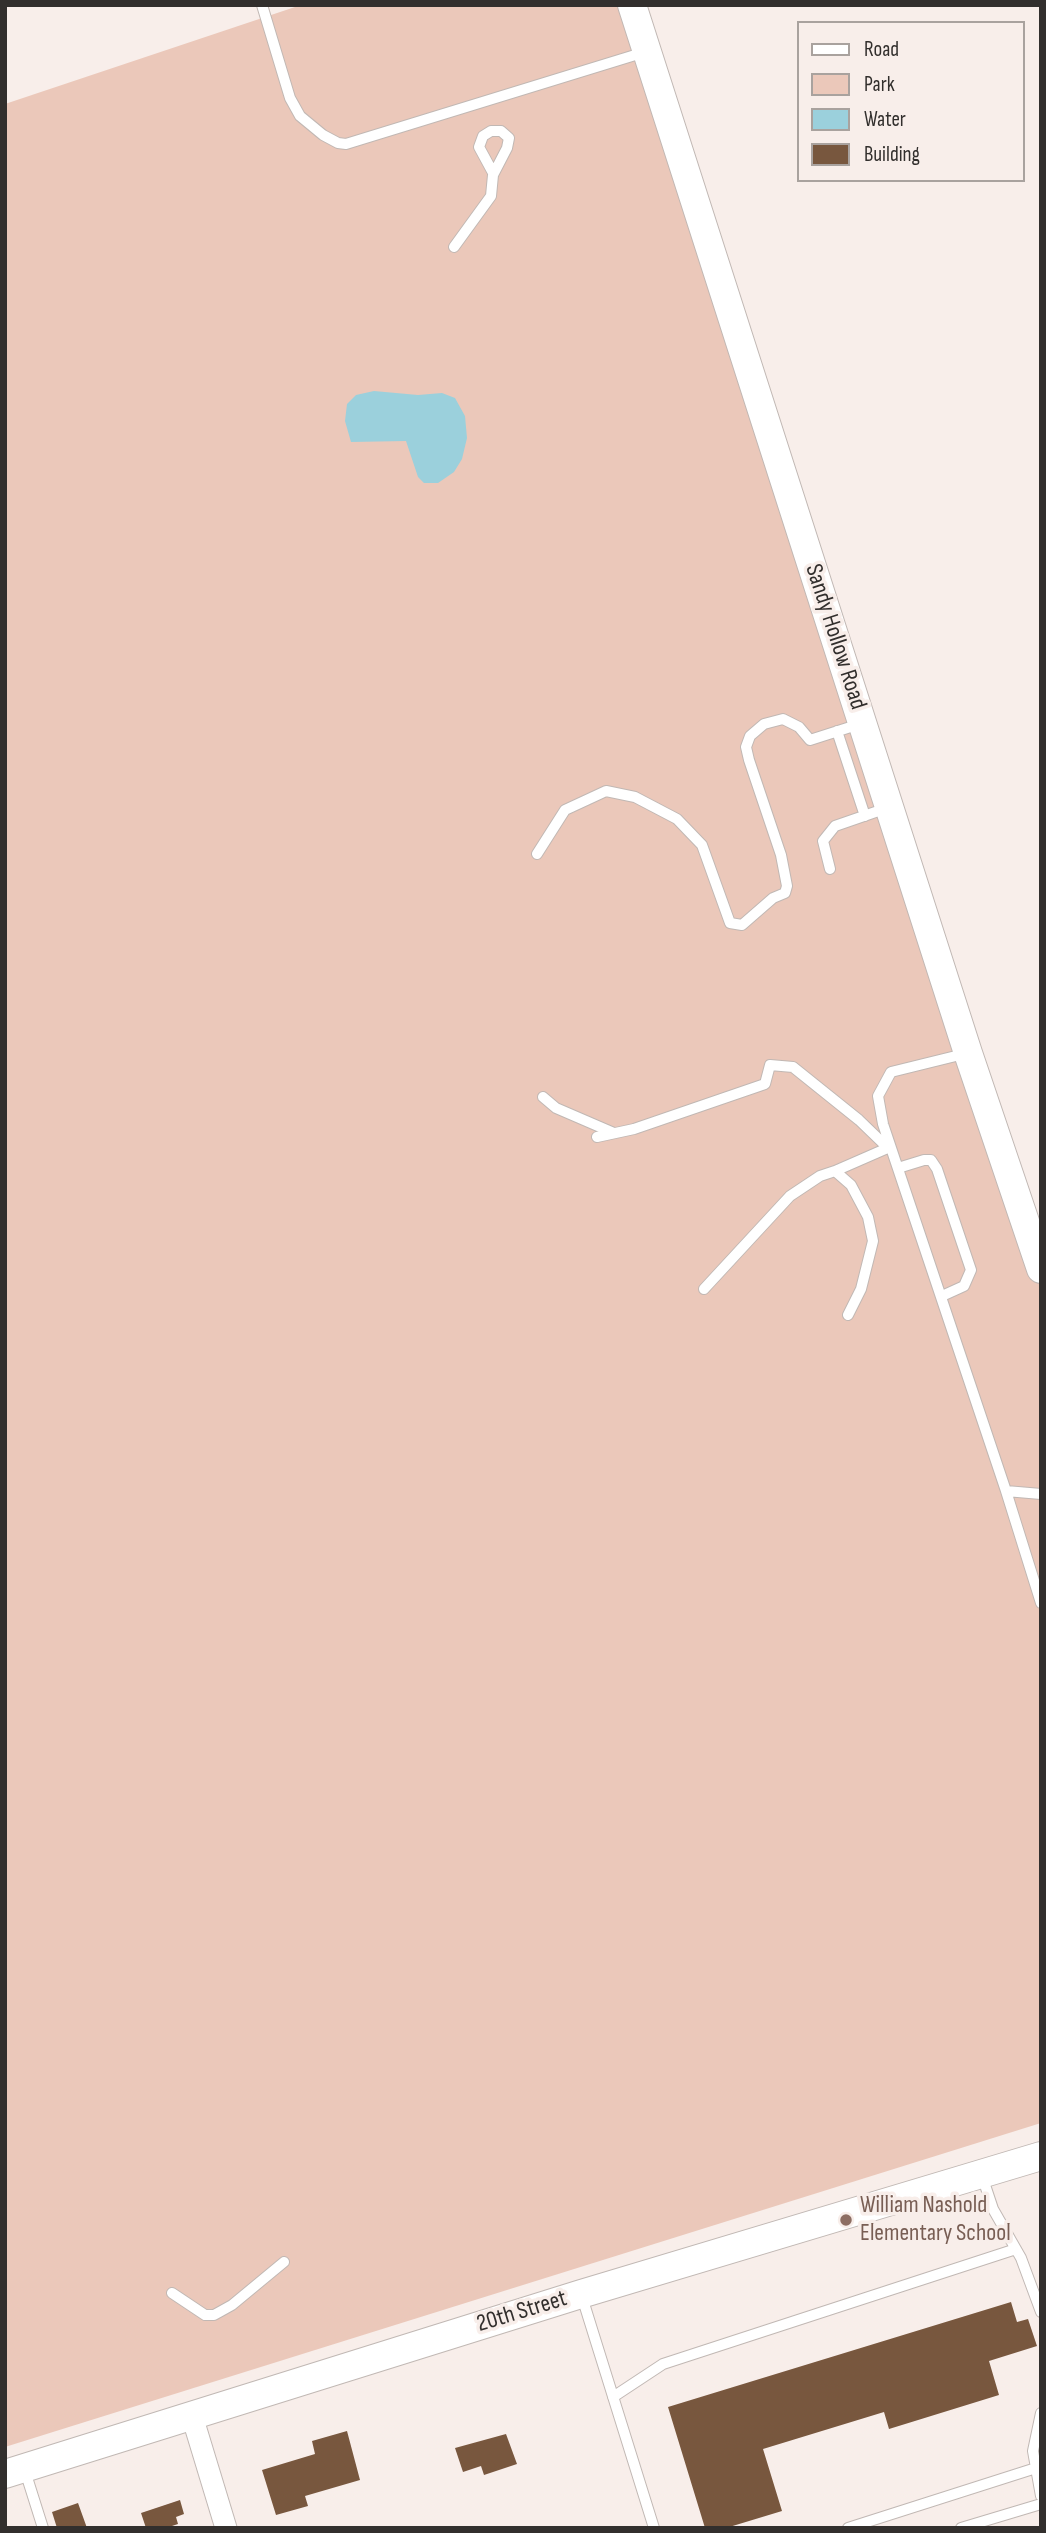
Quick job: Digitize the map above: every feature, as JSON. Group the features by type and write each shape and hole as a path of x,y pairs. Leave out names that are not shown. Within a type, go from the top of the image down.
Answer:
{"street":[{"name":"Sandy Hollow Road","path":"632,5 877,812 968,1053 1041,1269"},
{"name":"20th Street","path":"15,2471 581,2294 1041,2156"},
{"path":"192,2416 226,2528"}],"lane":[{"path":"262,5 290,97 300,116 338,144 346,144 647,51"},
{"path":"454,247 491,196 493,175 509,138 501,131 491,131 483,136 479,147 492,171"},
{"path":"537,854 565,810 606,791 635,797 677,820 702,845 730,923 742,925 774,898 785,893 787,886 781,855 749,760 746,747 748,740 764,724 783,719 799,727 810,740 850,727"},
{"path":"830,869 823,841 835,826 877,812"},
{"path":"968,1053 891,1072 878,1096 889,1147 942,1296 1041,1603"},
{"path":"597,1137 765,1084 770,1065 793,1067 889,1147"},
{"path":"543,1097 556,1108 614,1133"},
{"path":"704,1289 790,1196 820,1176 889,1147"},
{"path":"898,1168 931,1160 937,1169 971,1270 964,1286 942,1296"},
{"path":"835,1171 850,1185 868,1217 873,1241 861,1289 848,1315"},
{"path":"1006,1491 1041,1494"},
{"path":"981,2174 993,2209 1016,2249 1041,2312"},
{"path":"613,2397 663,2364 1016,2249"},
{"path":"172,2293 205,2315 214,2315 232,2305 284,2262"},
{"path":"581,2294 654,2528"},
{"path":"1041,2413 1033,2451 1041,2496"},
{"path":"848,2528 1036,2468"},
{"path":"15,2471 43,2528"},
{"path":"961,2528 1041,2504"}],"green space":[{"path":"301,5 621,5 1041,1289 1041,2123 5,2447 5,104"}],"water":[{"path":"374,391 418,395 442,393 455,398 465,416 467,438 462,459 454,472 438,483 424,483 418,477 406,441 351,442 345,421 347,404 356,395"}],"building":[{"path":"1011,2302 1017,2322 1028,2319 1037,2346 989,2361 999,2395 889,2429 884,2412 763,2449 782,2511 726,2528 705,2528 668,2407"},
{"path":"347,2431 360,2480 305,2496 308,2506 276,2515 262,2470 315,2454 312,2441"},
{"path":"506,2434 517,2464 484,2475 481,2466 463,2472 455,2448"},
{"path":"180,2500 184,2514 176,2517 178,2524 166,2528 146,2528 141,2513"},
{"path":"78,2503 87,2528 57,2528 52,2512"}],"place":[{"name":"William Nashold Elementary School","path":"846,2220"}]}
